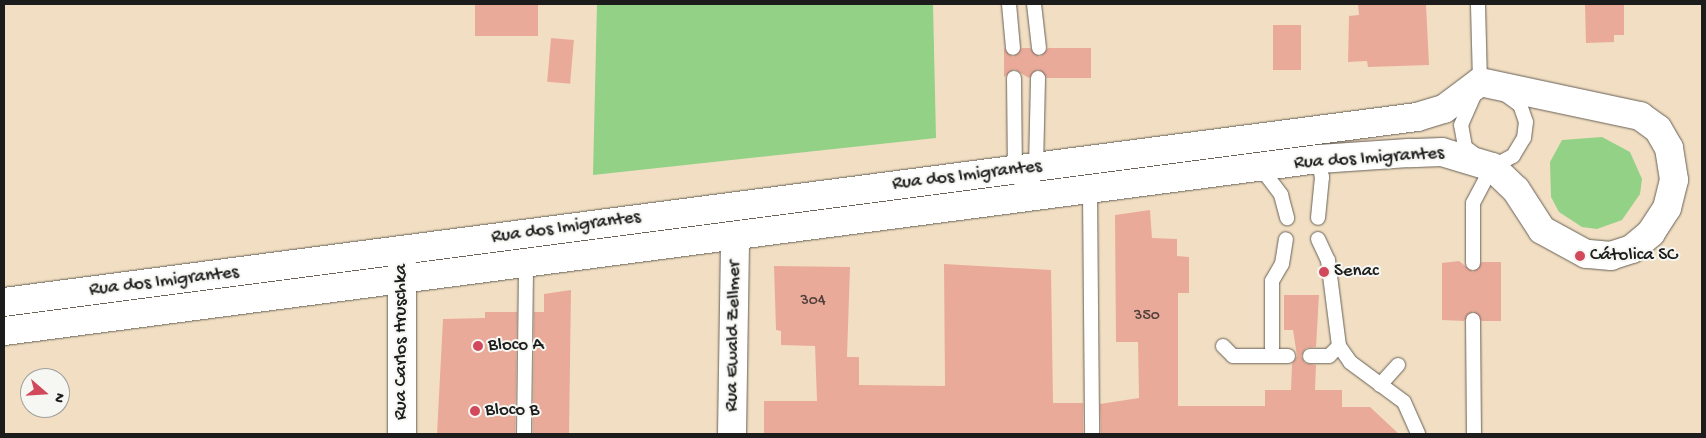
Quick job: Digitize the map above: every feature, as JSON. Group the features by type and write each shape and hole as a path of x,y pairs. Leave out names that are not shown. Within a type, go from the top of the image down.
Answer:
{"street":[{"name":"Rua dos Imigrantes","path":"4,302 1418,117 1444,109 1480,82 1640,116 1658,130 1669,148 1674,180 1667,208 1651,233 1632,249 1612,256 1586,254 1542,230 1516,190 1492,167 1442,152 1318,159 1090,192 4,331"},
{"name":"Rua Ewald Zellmer","path":"732,434 735,237"},
{"name":"Rua Carlos Hruschka","path":"401,250 402,434"},
{"path":"191,279 196,306"}],"lane":[{"path":"1010,4 1014,48"},
{"path":"1034,4 1039,48"},
{"path":"1478,4 1480,82 1464,112 1461,136 1464,147 1492,167"},
{"path":"1014,78 1029,199"},
{"path":"1029,199 1025,169 1038,78"},
{"path":"1473,263 1473,203 1492,167 1513,156 1526,122 1516,101 1480,82"},
{"path":"1311,131 1322,177 1318,218"},
{"path":"1261,168 1281,195 1287,218"},
{"path":"1090,192 1092,434"},
{"path":"1272,355 1272,282 1282,264 1286,239"},
{"path":"1318,239 1330,267 1339,346 1350,362 1404,402 1418,434"},
{"path":"524,434 526,265"},
{"path":"1473,320 1474,434"},
{"path":"1223,346 1233,356 1288,356"},
{"path":"1310,356 1329,356 1339,346"},
{"path":"1380,385 1398,366"}],"green space":[{"path":"597,4 933,4 936,138 593,175"},
{"path":"1602,137 1630,152 1642,179 1640,194 1622,220 1597,229 1582,227 1559,212 1551,197 1550,162 1562,140"}],"building":[{"path":"475,4 538,4 538,36 475,36"},
{"path":"1358,4 1426,4 1429,65 1368,67 1367,61 1348,62 1349,16 1359,15"},
{"path":"1585,4 1624,4 1624,35 1614,35 1614,42 1586,43"},
{"path":"1273,25 1301,25 1301,70 1273,70"},
{"path":"551,38 574,40 570,84 547,82"},
{"path":"1004,48 1013,57 1022,48 1030,48 1040,57 1048,48 1091,48 1091,78 1047,78 1038,69 1029,78 1014,69 1004,77"},
{"path":"1150,210 1152,238 1177,239 1177,256 1189,257 1189,293 1178,293 1178,406 1265,406 1265,390 1291,390 1292,364 1297,356 1293,330 1284,330 1284,295 1319,295 1316,347 1306,348 1301,356 1305,363 1316,365 1315,390 1342,390 1342,407 1370,407 1399,434 1101,434 1100,404 1139,398 1138,342 1116,342 1115,215"},
{"path":"1459,261 1473,272 1482,262 1501,262 1501,321 1482,321 1473,311 1464,321 1442,320 1442,263"},
{"path":"944,264 1051,270 1053,403 1083,403 1083,434 764,434 764,401 817,401 815,346 781,345 781,331 776,330 774,266 850,267 847,357 859,357 859,385 945,386"},
{"path":"571,290 569,434 533,434 534,312 544,312 544,294"},
{"path":"485,312 517,312 515,434 437,434 443,319 485,318"}],"place":[{"name":"Cátolica SC","path":"1580,256"},
{"name":"Senac","path":"1324,272"},
{"name":"Bloco A","path":"478,346"},
{"name":"Bloco B","path":"475,411"}]}
